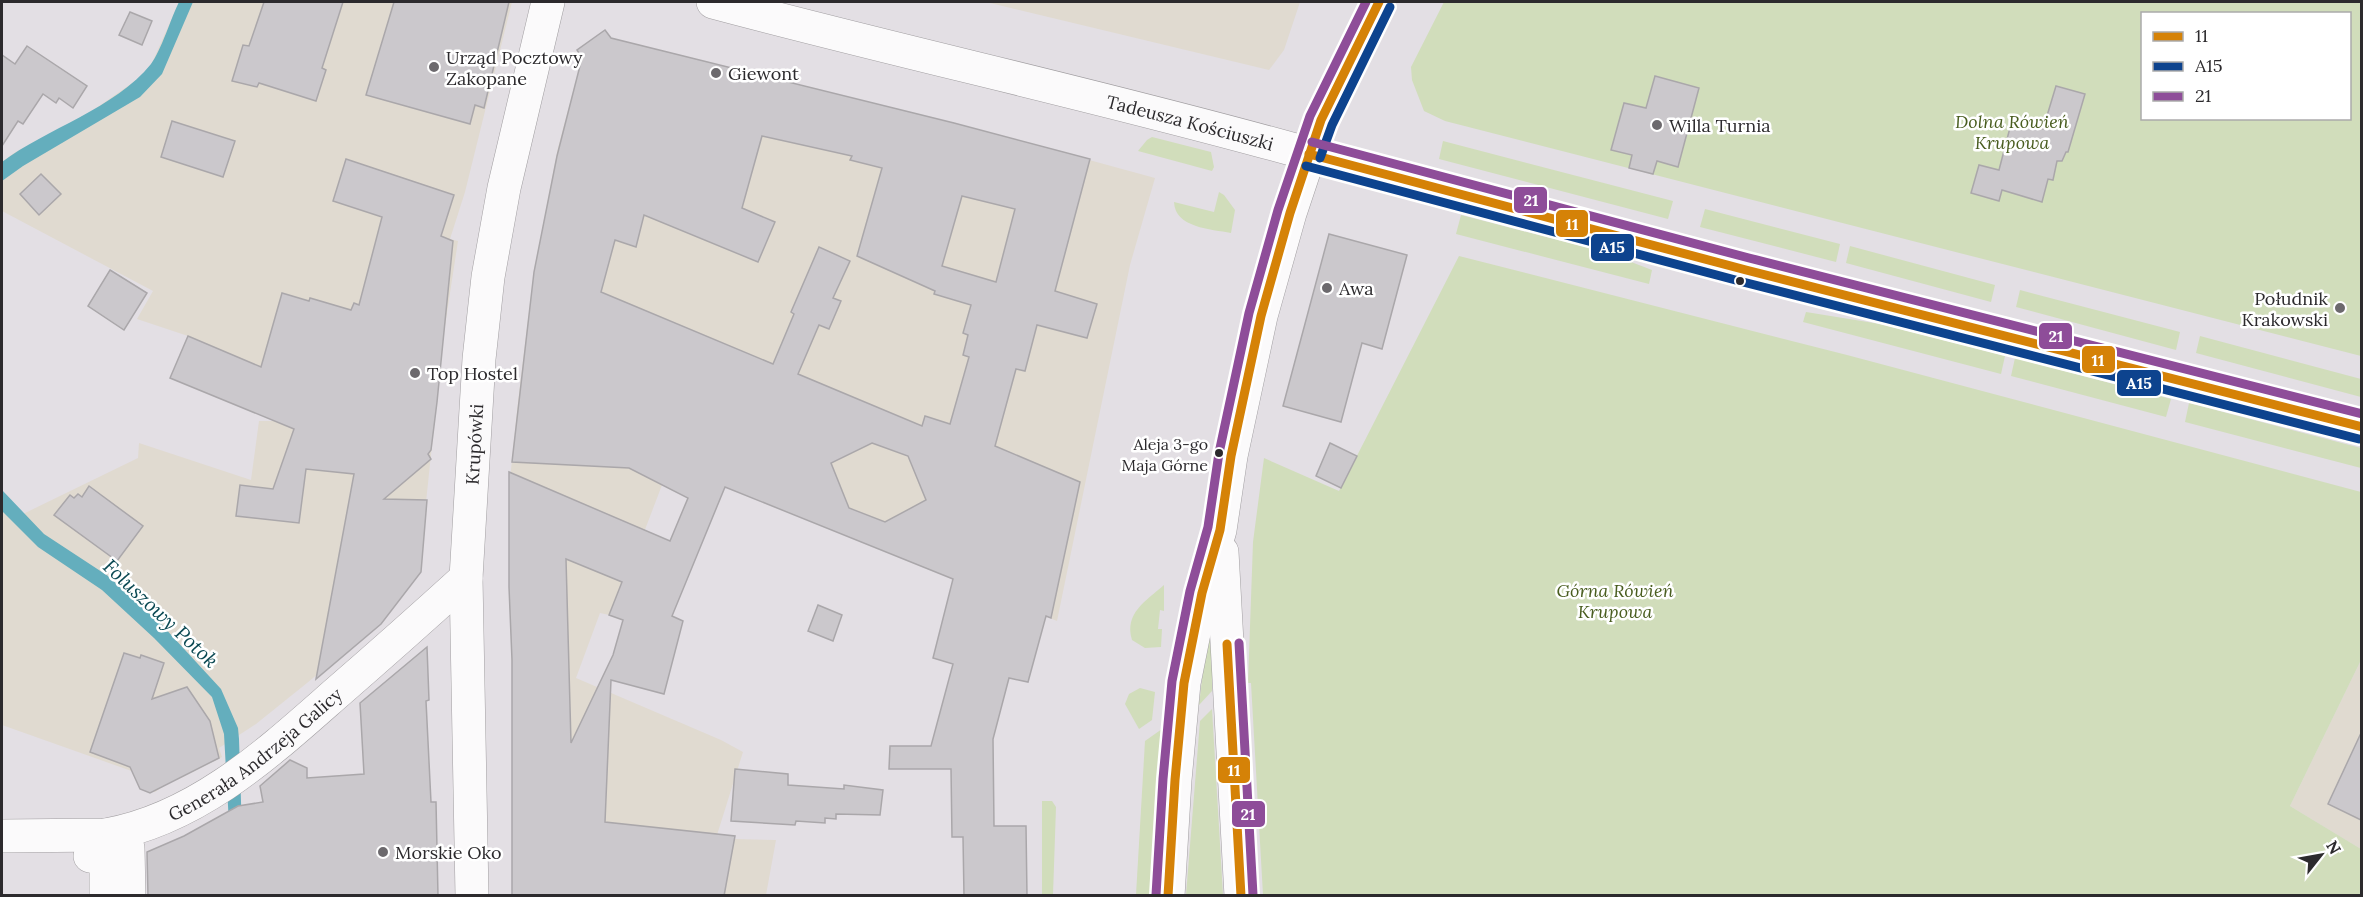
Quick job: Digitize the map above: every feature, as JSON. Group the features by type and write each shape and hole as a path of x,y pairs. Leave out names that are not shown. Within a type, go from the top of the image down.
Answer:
{"street":[{"name":"Krupówki","path":"472,896 466,578 477,383 488,277 504,188 548,2"},
{"name":"Tadeusza Kościuszki","path":"713,2 1137,107 1746,270 2361,427"},
{"path":"1168,896 1184,683 1202,593 1220,530 1232,456 1261,316 1290,213 1321,120 1379,2"},
{"path":"1220,530 1241,896"},
{"name":"Generała Andrzeja Galicy","path":"2,836 106,844 170,815 221,786 250,765 302,723 466,578"},
{"path":"2,859 85,857 106,844 128,848 129,896"},
{"path":"106,844 106,896"}],"shaded area":[{"path":"179,2 512,2 465,192 450,239 458,241 444,332 426,502 386,617 256,724 219,748 222,757 177,780 168,777 165,785 155,792 144,789 140,774 2,725 2,501 23,514 138,458 139,443 251,480 259,421 288,421 292,380 188,336 137,319 153,291 2,211 2,162 14,153 92,111 148,72"},
{"path":"986,2 1300,2 1284,50 1269,70"},
{"path":"611,38 954,123 1155,178 1130,265 1057,621 681,469 662,485 625,582 609,615 600,613 576,678 721,740 743,752 717,835 735,839 776,840 766,895 512,896 509,489 518,402 534,271 558,148 582,58"},
{"path":"2361,660 2361,849 2290,806"}],"green space":[{"name":"Dolna Rówień Krupowa","path":"1444,2 2361,2 2361,356 1445,121 1424,111 1412,80 1411,67"},
{"path":"1152,137 1211,152 1214,167 1212,171 1138,151"},
{"path":"1443,141 1673,201 1668,219 1439,159"},
{"path":"1219,192 1235,210 1231,233 1195,226 1187,222 1176,211 1174,202 1214,212"},
{"path":"1705,209 1840,244 1836,262 1700,227"},
{"path":"1461,215 1605,252 1652,270 1649,284 1456,234"},
{"path":"1850,246 1995,285 1991,302 1846,263"},
{"name":"Górna Rówień Krupowa","path":"1459,256 1847,355 2361,492 2361,660 2290,806 2361,849 2361,895 1263,895 1251,683 1248,683 1253,542 1264,458 1339,491"},
{"path":"2020,290 2180,332 2176,350 2016,307"},
{"path":"1806,312 1880,324 2005,356 2001,374 1803,322"},
{"path":"2200,336 2361,379 2361,397 2196,353"},
{"path":"2015,358 2171,399 2166,417 2011,376"},
{"path":"2189,403 2361,448 2361,468 2185,422"},
{"path":"1214,576 1212,691 1199,705"},
{"path":"1164,585 1164,611 1160,610 1158,629 1162,629 1161,647 1145,648 1132,640 1131,622 1138,608"},
{"path":"1140,688 1155,692 1152,720 1139,729 1125,704 1129,694"},
{"path":"1212,709 1223,895 1186,895 1200,721"},
{"path":"1162,729 1151,895 1136,895 1145,741"},
{"path":"1042,801 1052,801 1056,807 1053,895 1042,895"}],"water":[{"path":"179,2 193,2 162,74 140,97 23,166 2,181 2,162 100,106 136,79 151,64"},
{"path":"2,490 44,534 108,576 162,625 221,689 238,728 244,895 233,895 224,734 212,697 154,638 102,590 38,547 2,511"}],"building":[{"path":"264,2 343,2 322,68 326,70 316,101 259,83 257,87 232,81 243,45 249,46"},
{"name":"Urząd Pocztowy Zakopane","path":"394,2 509,2 484,108 475,105 470,124 366,95"},
{"path":"130,12 152,21 142,45 119,35"},
{"path":"605,30 611,38 1090,159 1055,291 1097,304 1087,338 1037,325 1025,371 1016,369 995,446 1080,482 1051,618 1046,616 1028,682 1009,678 993,739 994,826 1026,826 1027,896 964,896 963,837 952,837 951,769 889,769 890,746 931,746 953,664 933,658 953,579 725,487 672,616 683,621 664,694 611,680 605,822 735,836 724,896 512,896 509,472 670,541 688,498 629,468 512,462 534,272 557,156 582,58 577,50","holes":["762,136 852,156 850,160 882,168 857,256 935,291 934,294 971,305 963,333 968,335 963,355 969,357 950,424 925,416 922,426 798,374 819,325 829,329 841,301 833,298 850,261 819,247 791,312 794,314 773,364 601,292 615,240 636,247 644,215 758,262 775,222 742,208","962,196 1015,209 996,282 942,266","872,443 908,456 926,500 885,522 849,508 831,463","566,559 622,582 609,615 623,620 613,655 571,743"]},
{"path":"27,46 87,86 73,108 59,98 56,103 43,94 23,124 18,121 2,146 2,55 15,64"},
{"name":"Willa Turnia","path":"1655,76 1699,88 1678,167 1657,161 1653,174 1629,168 1632,155 1611,150 1624,103 1646,108"},
{"path":"2056,86 2085,94 2068,152 2062,161 2057,161 2053,180 2048,179 2042,202 2002,190 1999,201 1971,193 1979,165 1999,170 2012,120 2043,129"},
{"path":"172,121 235,141 223,177 161,157"},
{"path":"346,159 454,195 441,236 453,241 437,402 431,450 428,454 431,459 384,499 427,500 421,572 381,624 316,679 354,474 306,469 299,523 236,516 240,485 273,489 294,429 170,378 188,336 261,367 282,293 309,301 310,298 351,310 354,303 359,305 382,217 333,201"},
{"path":"41,174 61,194 39,215 20,194"},
{"path":"1329,234 1407,255 1382,349 1362,343 1341,422 1283,406"},
{"path":"110,270 147,293 124,330 88,306"},
{"path":"1330,443 1357,456 1341,488 1316,476"},
{"path":"89,486 143,526 117,561 54,515 70,495 74,498 78,494 82,497"},
{"path":"818,605 842,615 833,641 808,631"},
{"path":"427,647 429,700 426,701 431,802 436,802 438,896 148,896 147,852 184,836 238,806 263,802 260,786 290,760 307,768 307,778 364,774 360,703"},
{"path":"124,653 140,658 141,655 164,663 152,699 187,687 210,721 219,758 150,793 140,789 130,767 90,752"},
{"path":"2361,733 2361,820 2328,804"},
{"path":"735,769 788,774 788,785 844,789 844,785 883,790 880,815 836,814 836,819 825,818 825,823 796,821 795,825 731,821"}],"transit line":[{"name":"21","path":"1156,895 1172,681 1190,591 1208,527 1219,453 1249,313 1278,210 1310,116 1366,2"},
{"name":"11","path":"1168,896 1184,683 1202,593 1220,530 1231,456 1261,316 1290,213 1321,120 1379,2"},
{"name":"A15","path":"1320,158 1332,125 1390,7"},
{"name":"21","path":"1312,142 1749,258 2362,414"},
{"name":"11","path":"1309,154 1746,270 2362,427"},
{"name":"A15","path":"1306,166 1743,282 2359,439"},
{"name":"21","path":"1239,643 1253,895"},
{"name":"11","path":"1227,644 1241,896"}],"place":[{"name":"Urząd Pocztowy Zakopane","path":"434,67"},
{"name":"Giewont","path":"716,73"},
{"name":"Willa Turnia","path":"1657,125"},
{"name":"Awa","path":"1327,288"},
{"name":"Południk Krakowski","path":"2340,308"},
{"name":"Top Hostel","path":"415,373"},
{"name":"Aleja 3-go Maja Górne","path":"1219,453"},
{"name":"Morskie Oko","path":"383,852"}],"water label":[{"name":"Foluszowy Potok","path":"161,613"}]}
